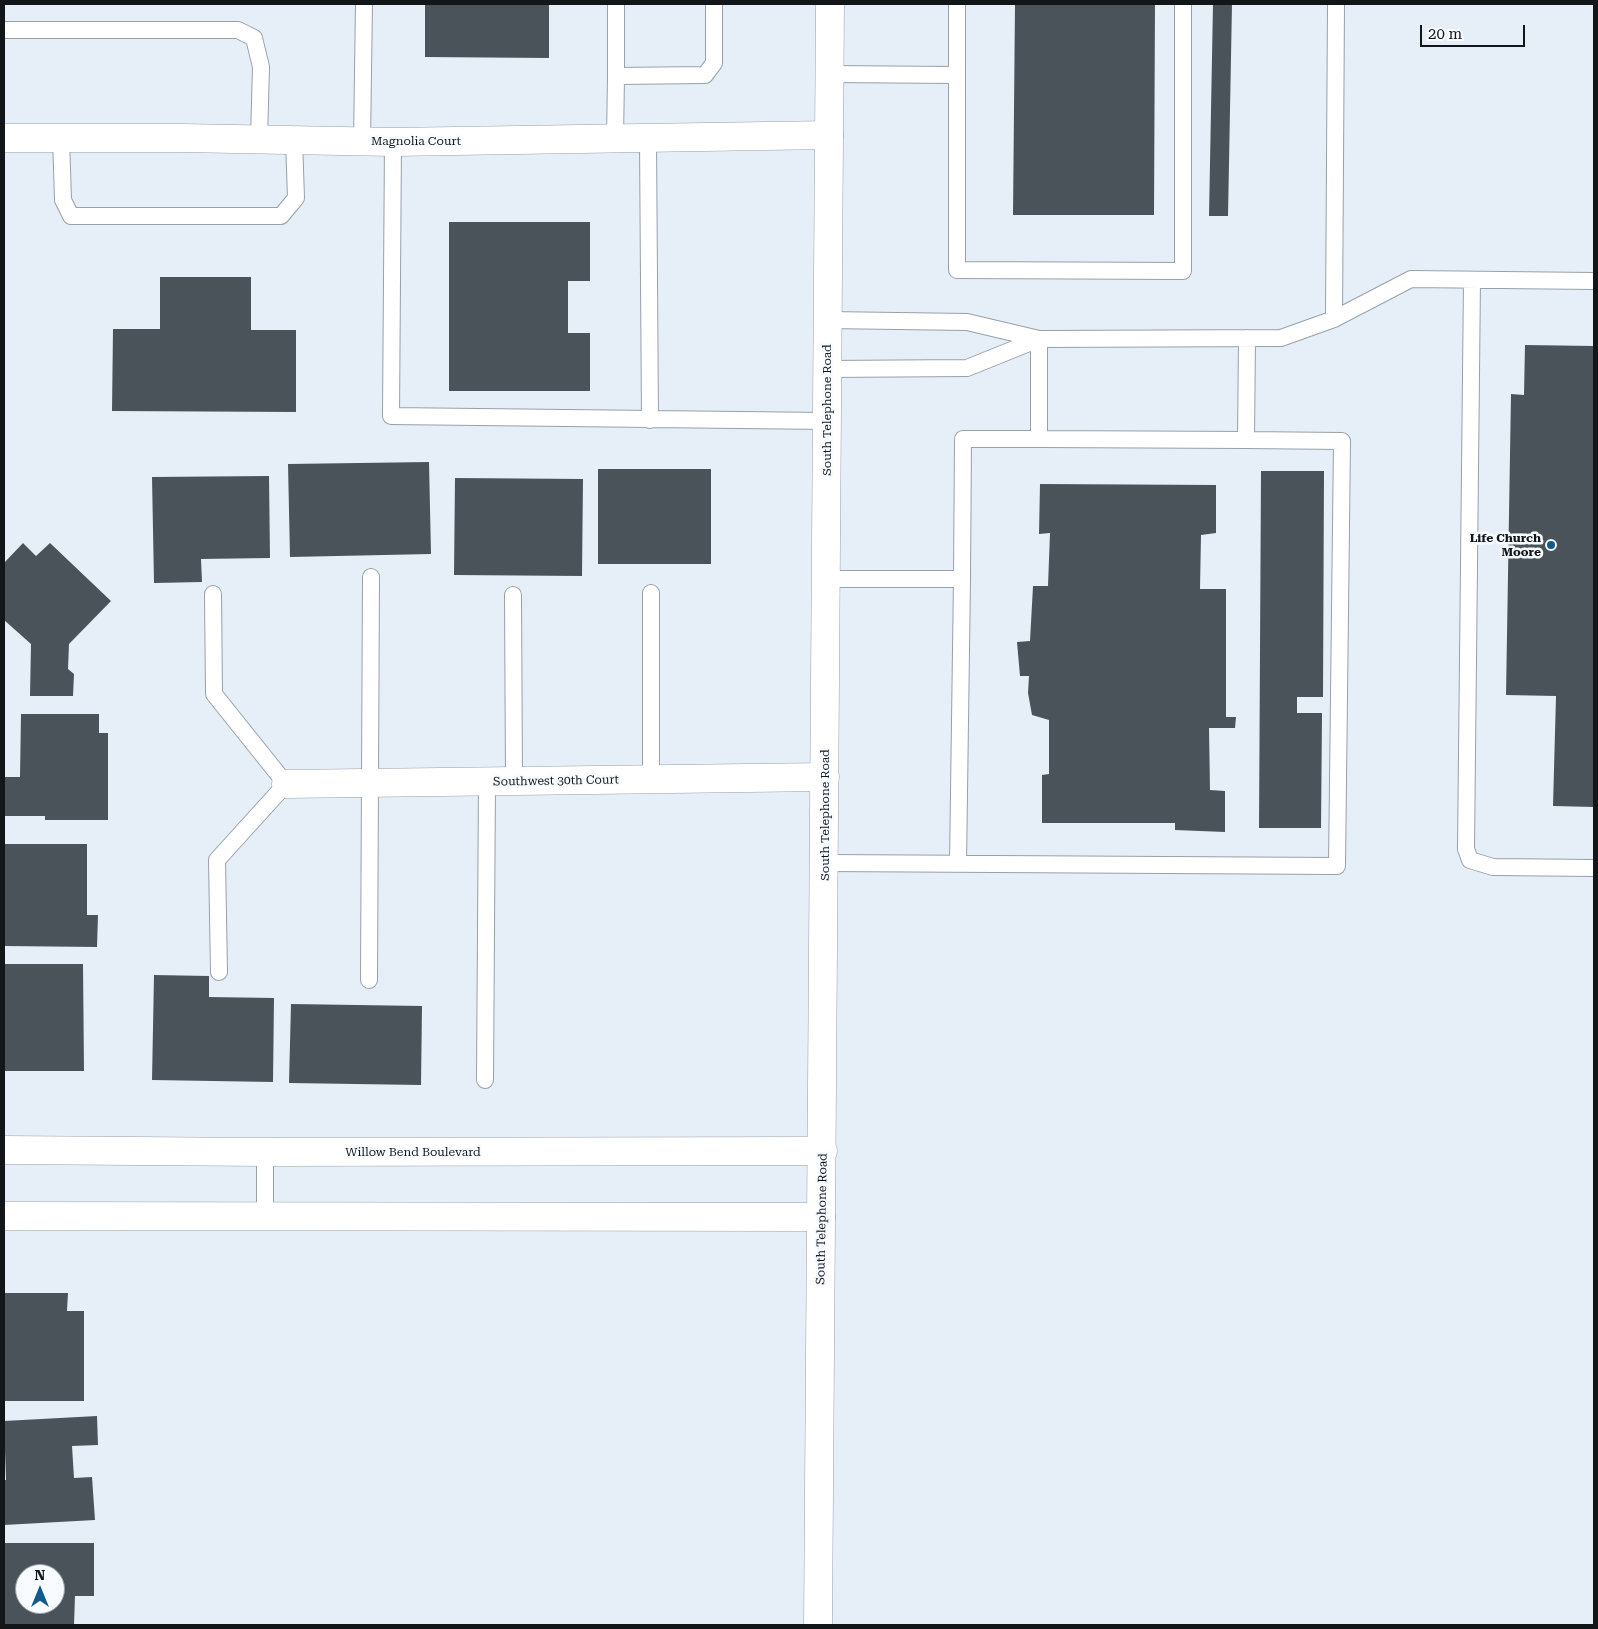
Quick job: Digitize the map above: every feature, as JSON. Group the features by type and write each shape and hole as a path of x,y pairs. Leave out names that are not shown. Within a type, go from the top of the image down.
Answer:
{"street":[{"name":"South Telephone Road","path":"818,1625 830,4"},
{"name":"Magnolia Court","path":"4,138 259,139 393,142 829,135"},
{"name":"Southwest 30th Court","path":"286,784 825,777"},
{"name":"Willow Bend Boulevard","path":"4,1150 264,1152 823,1151"},
{"path":"4,1216 822,1217"}],"lane":[{"path":"362,141 364,4"},
{"path":"615,139 616,4"},
{"path":"616,76 705,74 714,63 714,4"},
{"path":"957,4 957,270 1183,271 1183,4"},
{"path":"1334,319 1336,4"},
{"path":"4,30 238,30 254,38 261,67 259,139"},
{"path":"830,74 956,74"},
{"path":"61,138 63,200 71,216 281,216 296,198 294,140"},
{"path":"648,139 650,420"},
{"path":"393,142 391,416 827,421"},
{"path":"828,320 967,322 1039,339 1281,338 1334,319 1411,279 1594,281"},
{"path":"1472,280 1466,848 1470,860 1493,867 1594,868"},
{"path":"1246,440 1247,338"},
{"path":"828,369 967,368 1039,339"},
{"path":"1039,339 1039,439"},
{"path":"825,862 958,864 1337,866 1342,440 963,439 958,864"},
{"path":"369,980 371,576"},
{"path":"827,579 962,579"},
{"path":"651,593 651,780"},
{"path":"213,594 214,694 286,784 217,860 219,972"},
{"path":"513,595 514,781"},
{"path":"485,1080 488,781"},
{"path":"264,1152 265,1216"}],"building":[{"path":"425,4 549,4 549,58 425,57"},
{"path":"1015,4 1155,4 1154,215 1013,215"},
{"path":"1213,4 1232,4 1228,216 1209,216"},
{"path":"449,222 590,222 590,281 568,281 568,333 590,333 590,391 449,391"},
{"path":"160,277 251,277 251,330 296,330 296,412 112,411 113,329 160,329"},
{"name":"Life Church Moore","path":"1525,345 1594,346 1594,807 1553,806 1556,696 1506,695 1511,394 1524,395"},
{"path":"429,462 431,554 290,557 288,464"},
{"path":"598,469 711,469 711,564 598,564"},
{"path":"1261,471 1324,471 1323,697 1297,697 1297,713 1322,713 1321,828 1259,828"},
{"path":"269,476 270,558 201,559 202,582 154,583 152,477"},
{"path":"455,478 583,479 582,576 454,575"},
{"path":"1040,484 1216,485 1216,533 1201,535 1200,589 1226,589 1226,717 1236,717 1235,728 1209,728 1210,790 1225,791 1225,832 1175,830 1175,823 1042,823 1042,775 1049,774 1049,720 1032,715 1028,693 1029,676 1020,676 1017,642 1030,641 1033,586 1048,586 1050,533 1039,534"},
{"path":"23,543 36,556 50,543 111,601 69,644 68,669 74,674 73,696 30,696 31,644 4,620 4,563"},
{"path":"21,714 99,714 99,733 108,733 108,820 45,820 45,816 4,816 4,777 20,777"},
{"path":"4,844 87,844 87,915 98,915 97,947 4,946"},
{"path":"4,964 83,964 84,1071 4,1071"},
{"path":"154,975 209,976 209,997 274,998 273,1082 152,1080"},
{"path":"291,1004 422,1006 421,1085 289,1083"},
{"path":"4,1293 68,1293 67,1311 84,1311 84,1401 4,1401"},
{"path":"97,1416 98,1445 72,1446 74,1478 92,1477 95,1520 4,1525 4,1480 6,1480 4,1421"},
{"path":"4,1543 94,1543 94,1596 75,1596 74,1625 4,1624"}],"place":[{"name":"Life Church Moore","path":"1551,545"}]}
